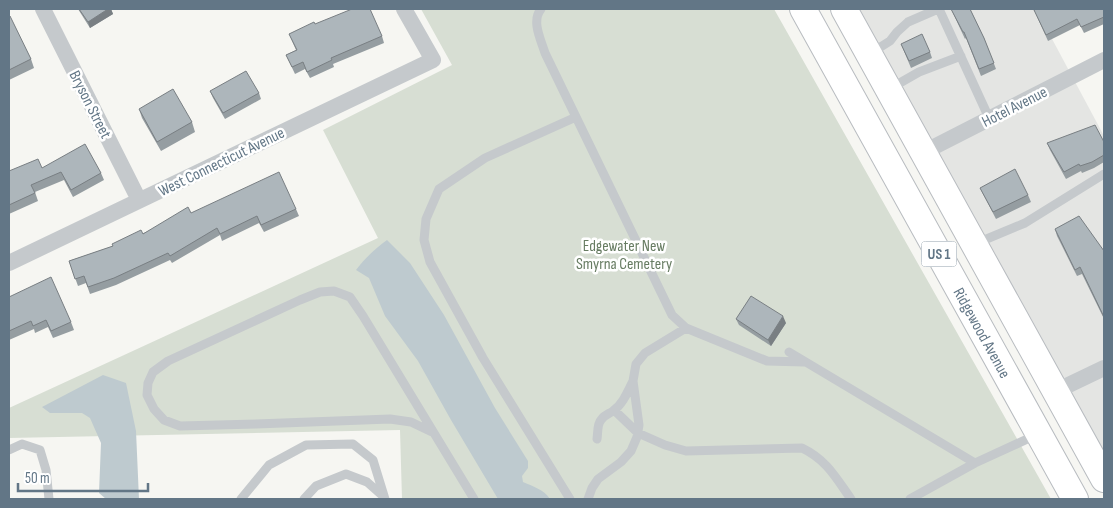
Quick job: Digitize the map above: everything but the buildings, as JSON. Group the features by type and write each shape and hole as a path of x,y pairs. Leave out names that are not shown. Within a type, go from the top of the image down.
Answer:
{"main road":[{"name":"Ridgewood Avenue","path":"803,9 1075,499"},
{"name":"US 1","path":"844,9 1104,479"},
{"path":"912,204 922,207 938,217 1024,368 1031,376 1053,386"},
{"path":"1038,433 1065,442 1099,499"}],"street":[{"name":"Bryson Street","path":"43,9 139,200"},
{"name":"West Connecticut Avenue","path":"9,263 433,60 404,9"},
{"name":"Hotel Avenue","path":"924,152 1104,60"},
{"path":"1053,386 1104,368"}],"lane":[{"path":"541,9 536,21 545,53 672,315 686,328 767,361 804,362"},
{"path":"869,54 890,41 908,22 938,9 989,118"},
{"path":"889,89 918,72 961,56"},
{"path":"570,499 483,358 430,262 424,240 426,219 439,189 485,158 576,117"},
{"path":"974,244 1025,223 1104,174"},
{"path":"432,432 411,422 390,419 180,426 164,420 154,409 147,395 148,383 153,372 168,361 300,300 320,292 334,291 350,297 364,316 474,499"},
{"path":"597,439 599,421 606,414 614,410 625,397 633,381 636,364 645,353 686,328"},
{"path":"789,352 975,463"},
{"path":"588,499 598,479 631,452 639,425 633,381"},
{"path":"614,410 638,433 665,445 686,451 802,448 814,454 823,462 851,499"},
{"path":"910,499 975,463 1038,433"},
{"path":"9,450 22,444 40,450 46,470 49,499"},
{"path":"241,499 269,465 306,445 353,444 372,460 385,498"},
{"path":"304,499 316,486 346,474 367,482 385,498"}],"shaded area":[{"path":"854,9 1036,9 1104,136 1104,460"},
{"path":"387,240 410,263 444,315 495,408 528,461 528,468 522,476 523,482 535,487 550,499 498,499 418,361 385,316 369,278 356,270 370,254"},
{"path":"103,375 126,383 136,431 139,499 106,499 99,493 101,443 90,418 82,413 50,413 42,407"}],"green space":[{"name":"Edgewater New Smyrna Cemetery","path":"421,9 774,9 1051,499 402,499 400,430 9,438 9,408 378,238 323,130 452,65"}]}
